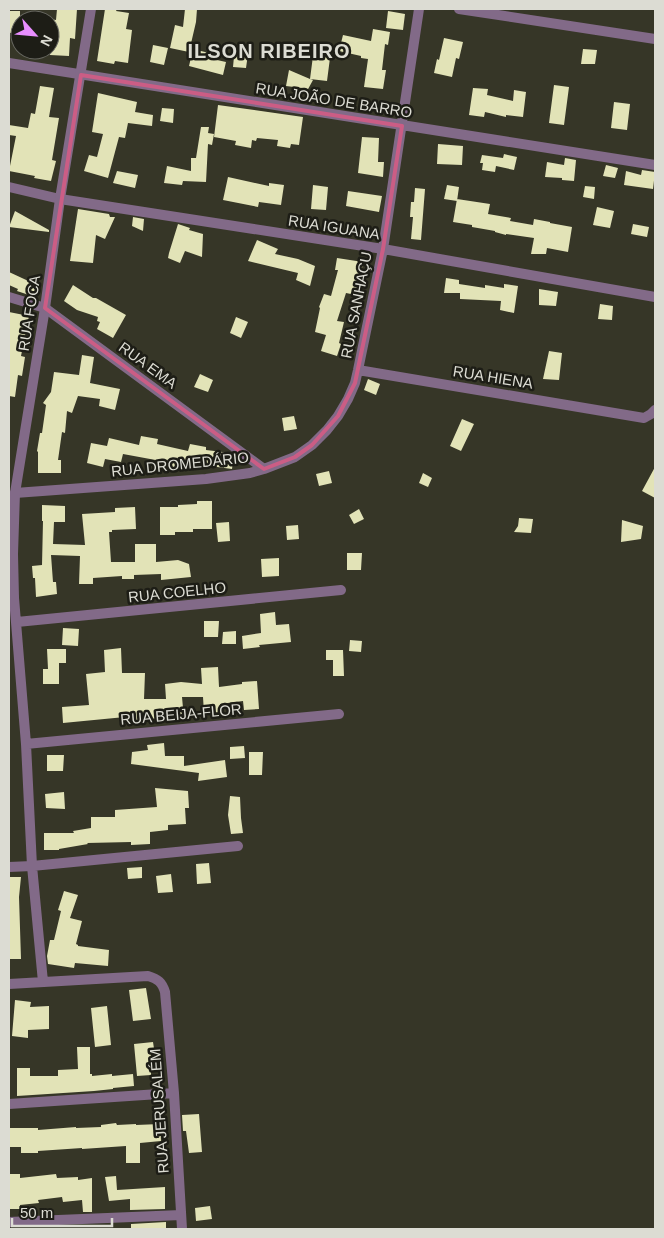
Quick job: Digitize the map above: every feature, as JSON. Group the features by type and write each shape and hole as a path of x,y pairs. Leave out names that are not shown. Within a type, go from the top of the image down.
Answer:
{"street":[{"name":"RUA FOCA","path":"43,982 32,866 17,622 11,593 15,493 91,9"},
{"name":"RUA SANHAÇU","path":"358,370 383,249 419,9"},
{"path":"459,9 655,39"},
{"name":"RUA JOÃO DE BARRO","path":"9,63 655,165"},
{"name":"RUA IGUANA","path":"9,187 60,199 383,249 655,297"},
{"name":"RUA EMA","path":"9,297 45,308 264,469"},
{"name":"RUA HIENA","path":"358,370 644,418 655,410"},
{"name":"RUA DROMEDÁRIO","path":"15,493 206,479 250,473 264,469 295,457 312,445 327,430 348,399 355,384 358,370"},
{"name":"RUA COELHO","path":"17,622 341,590"},
{"name":"RUA BEIJA-FLOR","path":"26,744 339,714"},
{"path":"9,867 238,846"},
{"name":"RUA JERUSALÉM","path":"43,982 148,976 156,978 162,983 165,992 174,1093 182,1229"},
{"path":"9,984 43,982"},
{"path":"9,1104 174,1093"},
{"path":"9,1222 181,1215"}],"highlighted area":[{"path":"81,75 402,126 383,249 355,383 338,416 312,445 295,457 264,469 45,308"}],"building":[{"path":"77,9 75,39 70,38 69,56 60,56 60,10 57,10"},
{"path":"105,9 117,9 116,11 129,13 126,29 132,30 128,63 115,61 114,64 97,61"},
{"path":"185,9 197,9 189,52 170,48 175,25 183,27"},
{"path":"9,11 10,11 10,33"},
{"path":"388,11 405,14 403,30 386,28"},
{"path":"373,29 390,32 388,45 385,44 382,70 386,70 383,89 364,87 368,59 339,51 343,35 371,41"},
{"path":"444,38 463,42 459,59 456,58 452,77 434,73"},
{"path":"153,45 168,48 164,65 150,62"},
{"path":"235,46 249,47 246,68 233,67"},
{"path":"193,49 209,53 208,58 226,62 223,75 189,66"},
{"path":"583,49 597,50 595,64 581,64"},
{"path":"313,56 330,58 327,81 310,79"},
{"path":"289,70 313,80 307,91 302,88 286,86"},
{"path":"554,85 569,87 564,125 549,123"},
{"path":"40,86 54,88 49,117 59,118 52,160 56,161 51,181 9,171 16,136 9,135 9,125 28,128 31,113 35,114"},
{"path":"473,88 488,89 487,95 513,101 514,90 526,92 523,117 506,115 506,117 485,112 484,117 469,115"},
{"path":"98,93 137,102 135,112 153,115 152,126 128,123 125,138 119,137 108,178 84,171 89,155 97,157 103,134 92,132"},
{"path":"614,102 630,104 627,130 611,128"},
{"path":"218,105 303,117 299,145 291,144 290,148 277,146 278,140 257,138 256,141 252,140 251,148 235,145 236,141 214,137"},
{"path":"162,108 174,109 173,123 160,121"},
{"path":"201,127 209,127 208,133 214,134 212,145 208,144 206,182 183,181 182,185 164,183 167,166 191,171 191,158 196,158"},
{"path":"362,137 379,138 378,162 384,162 383,177 358,173"},
{"path":"438,144 463,146 462,165 437,164"},
{"path":"504,154 517,157 514,170 496,166 495,172 482,170 483,163 480,163 482,155 503,158"},
{"path":"565,158 576,160 574,181 545,177 547,162 564,165"},
{"path":"606,165 618,168 615,178 603,176"},
{"path":"642,170 655,172 653,189 624,185 626,171 641,175"},
{"path":"117,171 138,175 135,188 113,183"},
{"path":"228,177 269,186 269,183 284,185 281,205 259,202 258,207 223,200"},
{"path":"313,185 328,187 326,210 311,209"},
{"path":"447,185 459,187 457,201 444,199"},
{"path":"585,186 595,187 594,199 583,197"},
{"path":"415,188 425,189 421,240 411,239 413,217 410,217 411,202 414,202"},
{"path":"348,191 382,196 379,212 346,206"},
{"path":"457,199 490,204 488,214 511,218 510,221 533,225 534,219 572,227 568,252 547,248 546,254 531,254 534,238 506,235 472,227 472,225 453,222"},
{"path":"597,207 614,211 610,228 593,225"},
{"path":"78,209 109,214 110,217 115,217 105,239 96,235 93,263 70,261"},
{"path":"15,211 49,230 49,232 9,227"},
{"path":"133,217 144,219 143,231 132,226"},
{"path":"178,224 203,234 202,257 185,251 180,263 168,258"},
{"path":"633,224 649,227 647,237 631,234"},
{"path":"257,240 278,249 275,254 298,259 315,266 310,286 296,280 298,273 248,261"},
{"path":"337,258 363,262 356,295 346,293 337,321 344,322 337,356 321,351 326,335 315,332 319,307 324,294 331,296 338,270 335,270"},
{"path":"9,272 37,285 32,296 17,291 18,289 9,285"},
{"path":"446,278 459,280 459,284 485,288 485,285 504,288 504,284 518,286 514,313 500,310 501,301 460,299 460,293 444,293"},
{"path":"73,285 126,315 113,338 97,329 100,322 97,321 98,317 77,310 64,301"},
{"path":"539,289 558,292 556,306 539,305"},
{"path":"600,304 613,306 612,320 598,319"},
{"path":"9,312 29,316 21,356 25,357 22,376 18,375 15,397 9,396"},
{"path":"236,317 248,322 241,338 230,333"},
{"path":"549,351 562,353 559,380 543,379"},
{"path":"82,355 94,357 90,383 120,389 115,410 99,406 100,399 78,396 72,413 67,411 65,433 62,432 58,460 61,460 61,473 38,473 37,451 46,405 43,403 51,392 54,372 79,375"},
{"path":"200,374 213,380 208,392 194,387"},
{"path":"368,379 380,384 376,395 364,390"},
{"path":"294,416 297,429 284,431 282,418"},
{"path":"462,419 474,424 461,451 450,446"},
{"path":"141,436 158,439 157,444 188,451 190,444 206,447 206,450 231,453 234,455 232,469 178,463 176,470 160,466 161,461 123,454 121,462 105,459 103,467 87,463 91,443 107,446 109,438 139,445"},
{"path":"655,467 655,498 642,491"},
{"path":"329,471 332,483 319,486 316,474"},
{"path":"423,473 432,478 428,487 419,483"},
{"path":"197,501 212,501 212,529 193,529 193,532 175,532 175,535 160,535 160,507 197,504"},
{"path":"42,505 65,506 65,522 54,522 53,544 85,545 82,514 115,512 115,508 135,507 136,529 112,530 112,532 109,532 111,562 135,562 135,544 156,544 156,562 178,560 189,564 191,577 161,580 161,574 134,575 134,579 122,579 122,576 93,578 93,584 79,584 80,556 51,555 53,582 56,582 57,594 36,597 32,566 42,565"},
{"path":"359,509 364,519 354,524 349,515"},
{"path":"519,518 533,519 531,533 514,532 518,526"},
{"path":"622,520 643,526 641,539 621,542"},
{"path":"229,522 230,541 218,542 216,523"},
{"path":"298,525 299,539 287,540 286,526"},
{"path":"347,553 362,553 361,570 347,570"},
{"path":"279,558 279,576 262,577 261,559"},
{"path":"275,612 276,625 289,624 291,642 259,645 260,647 243,649 242,636 261,633 260,614"},
{"path":"204,621 219,621 218,637 204,637"},
{"path":"63,628 79,629 78,646 62,645"},
{"path":"236,631 236,644 222,644 223,632"},
{"path":"350,640 362,641 361,652 349,651"},
{"path":"121,648 122,673 145,673 144,699 166,699 165,684 181,682 202,684 201,668 218,667 219,687 257,681 259,709 244,710 243,701 220,704 221,712 204,713 203,697 182,697 184,719 146,719 125,724 125,717 63,723 62,707 89,705 86,674 105,672 104,650"},
{"path":"47,649 66,649 66,663 59,663 59,684 43,684 43,669 48,669"},
{"path":"326,650 343,650 344,676 333,676 333,660 326,660"},
{"path":"164,743 165,756 184,756 184,766 225,760 227,777 198,781 199,773 131,764 132,752 148,750 147,745"},
{"path":"244,746 245,758 230,759 230,747"},
{"path":"249,752 263,752 262,775 249,775"},
{"path":"47,755 64,755 63,771 47,771"},
{"path":"155,788 188,791 189,808 185,808 186,824 168,825 168,830 150,832 150,844 131,845 131,842 87,843 59,850 44,850 44,833 74,833 73,831 91,828 91,817 115,817 115,810 157,807"},
{"path":"64,792 65,809 46,808 45,794"},
{"path":"230,796 240,797 243,833 231,834 228,815"},
{"path":"209,863 211,883 197,884 196,864"},
{"path":"142,867 142,878 128,879 127,868"},
{"path":"171,874 173,892 158,893 156,876"},
{"path":"9,877 21,877 19,897 21,959 9,959"},
{"path":"64,891 78,895 70,918 82,921 76,944 78,946 109,950 108,966 75,963 74,968 48,964 47,956 50,940 54,940 61,911 58,910"},
{"path":"146,988 151,1019 133,1021 129,990"},
{"path":"15,1000 31,1002 30,1007 49,1006 49,1029 28,1030 28,1038 12,1036"},
{"path":"107,1006 111,1045 95,1047 91,1008"},
{"path":"153,1042 155,1055 151,1055 151,1075 137,1076 134,1044"},
{"path":"77,1047 90,1047 90,1074 92,1076 133,1074 134,1086 94,1091 17,1096 17,1068 30,1068 30,1076 58,1076 58,1070 78,1069"},
{"path":"199,1114 202,1152 189,1153 186,1131 183,1131 182,1115"},
{"path":"116,1123 117,1125 160,1124 161,1141 140,1143 140,1163 126,1163 126,1146 38,1151 38,1153 21,1153 21,1147 9,1147 9,1128 38,1128 38,1130 101,1127 101,1125"},
{"path":"9,1174 20,1174 20,1178 56,1174 57,1178 78,1177 78,1180 92,1178 92,1212 83,1212 82,1200 63,1202 62,1197 38,1200 39,1203 20,1205 20,1209 9,1209"},
{"path":"116,1176 117,1190 165,1187 165,1209 130,1210 130,1199 109,1201 105,1177"},
{"path":"210,1206 212,1219 196,1221 195,1208"},
{"path":"166,1222 166,1229 131,1229 131,1224"}],"district":[{"name":"ILSON RIBEIRO","path":"269,51"}]}
